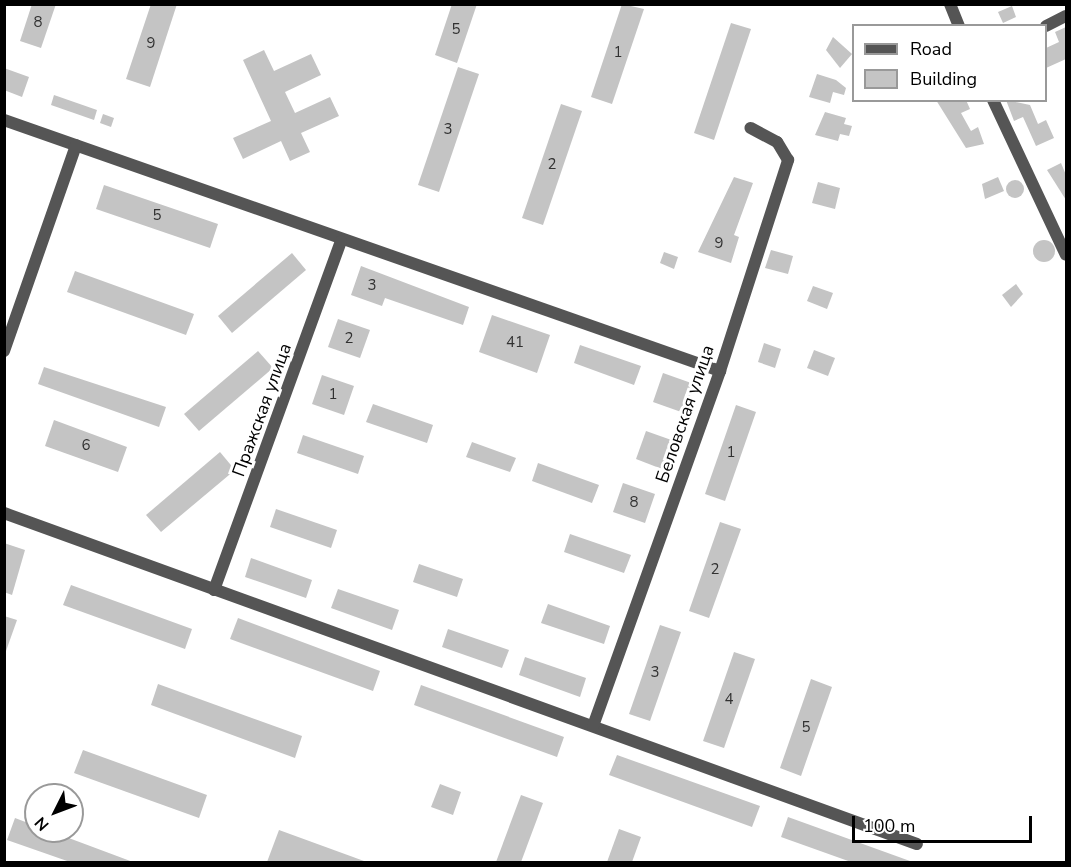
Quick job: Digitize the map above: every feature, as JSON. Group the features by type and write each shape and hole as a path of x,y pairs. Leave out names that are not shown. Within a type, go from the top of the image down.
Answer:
{"street":[{"path":"950,4 957,24"},
{"path":"1047,26 1066,16"},
{"path":"994,102 1066,255"},
{"path":"4,120 720,371"},
{"name":"Беловская улица","path":"593,726 720,371 788,160 777,142 751,128"},
{"path":"4,351 76,145"},
{"name":"Пражская улица","path":"214,590 341,240"},
{"path":"4,513 917,844"}],"building":[{"path":"32,4 56,4 41,48 20,41"},
{"path":"151,4 177,4 150,87 126,79"},
{"path":"452,4 477,4 457,63 435,55"},
{"path":"622,4 644,9 612,104 591,97"},
{"path":"1012,6 1016,17 1003,23 998,12"},
{"path":"731,23 751,29 714,140 694,133"},
{"path":"1066,27 1066,59 1047,68 1047,48 1059,42 1055,32"},
{"path":"833,37 852,54 840,68 826,50"},
{"path":"264,50 274,71 311,54 321,75 285,92 295,113 330,97 339,116 301,133 310,152 290,161 281,141 243,159 233,138 271,121 243,60"},
{"path":"458,67 479,74 439,192 418,185"},
{"path":"4,68 29,77 22,97 4,90"},
{"path":"817,74 836,80 846,88 844,95 833,92 830,103 809,97"},
{"path":"54,95 97,110 94,120 51,105"},
{"path":"937,102 967,102 970,109 961,113 971,131 978,127 984,144 966,148"},
{"path":"1007,102 1030,105 1038,124 1046,120 1054,138 1036,146 1023,117 1014,121"},
{"path":"561,104 582,111 543,225 522,218"},
{"path":"825,112 846,118 844,124 852,126 849,136 840,134 838,141 815,135"},
{"path":"103,114 114,118 111,127 100,123"},
{"path":"1061,163 1066,175 1066,200 1047,170"},
{"path":"734,177 753,183 734,235 739,237 731,263 698,252"},
{"path":"998,177 1004,191 985,199 982,184"},
{"path":"1011,180 1019,180 1024,185 1022,196 1011,198 1006,193 1006,185"},
{"path":"818,182 840,188 835,209 812,203"},
{"path":"104,185 218,224 210,248 96,209"},
{"path":"1044,240 1052,243 1055,251 1052,259 1044,262 1036,259 1033,251 1036,243"},
{"path":"771,250 793,256 788,274 765,268"},
{"path":"664,252 678,257 674,269 660,263"},
{"path":"292,253 306,270 232,333 218,316"},
{"path":"361,266 469,307 463,325 385,298 382,306 351,295"},
{"path":"75,271 194,314 186,335 67,292"},
{"path":"1016,284 1023,294 1011,307 1002,295"},
{"path":"813,286 833,293 827,309 807,301"},
{"path":"492,315 550,335 537,373 479,352"},
{"path":"338,319 370,330 360,358 328,347"},
{"path":"764,343 781,349 775,368 758,362"},
{"path":"580,345 641,366 634,385 574,363"},
{"path":"814,350 835,358 828,376 807,368"},
{"path":"258,351 273,368 199,431 184,414"},
{"path":"44,367 166,407 159,427 38,384"},
{"path":"663,373 694,384 684,413 653,402"},
{"path":"322,375 354,386 344,415 312,404"},
{"path":"373,404 433,425 427,443 366,422"},
{"path":"736,405 756,412 725,501 705,494"},
{"path":"54,420 127,447 118,472 45,446"},
{"path":"646,431 677,442 667,471 636,459"},
{"path":"303,435 364,456 358,474 297,453"},
{"path":"472,442 516,458 510,472 466,457"},
{"path":"220,452 235,470 161,532 146,515"},
{"path":"538,463 599,485 592,503 532,481"},
{"path":"623,483 655,494 645,523 613,512"},
{"path":"276,509 337,530 331,548 270,527"},
{"path":"720,522 741,529 709,618 689,611"},
{"path":"570,534 631,555 624,573 564,552"},
{"path":"4,543 25,550 12,595 4,592"},
{"path":"251,558 312,580 306,598 245,577"},
{"path":"419,564 463,579 457,597 413,582"},
{"path":"71,585 192,629 185,649 63,605"},
{"path":"338,589 399,610 392,630 331,608"},
{"path":"548,604 610,626 604,644 541,623"},
{"path":"4,616 17,620 6,651 4,651"},
{"path":"238,618 380,671 373,691 230,639"},
{"path":"660,625 681,632 650,721 629,714"},
{"path":"448,629 509,650 502,668 442,647"},
{"path":"734,652 755,659 724,748 703,741"},
{"path":"525,657 586,678 580,697 519,675"},
{"path":"811,679 832,687 801,776 780,768"},
{"path":"158,684 302,736 295,758 151,705"},
{"path":"421,685 564,737 557,757 414,705"},
{"path":"83,750 207,795 199,818 74,773"},
{"path":"617,755 760,806 752,827 609,775"},
{"path":"440,784 461,792 453,815 431,807"},
{"path":"521,795 543,803 521,862 496,862"},
{"path":"788,817 910,862 851,862 781,837"},
{"path":"15,818 24,821 24,843 82,843 133,862 70,862 7,840"},
{"path":"619,829 641,837 632,862 607,862"},
{"path":"279,830 364,861 364,862 267,862"}]}
